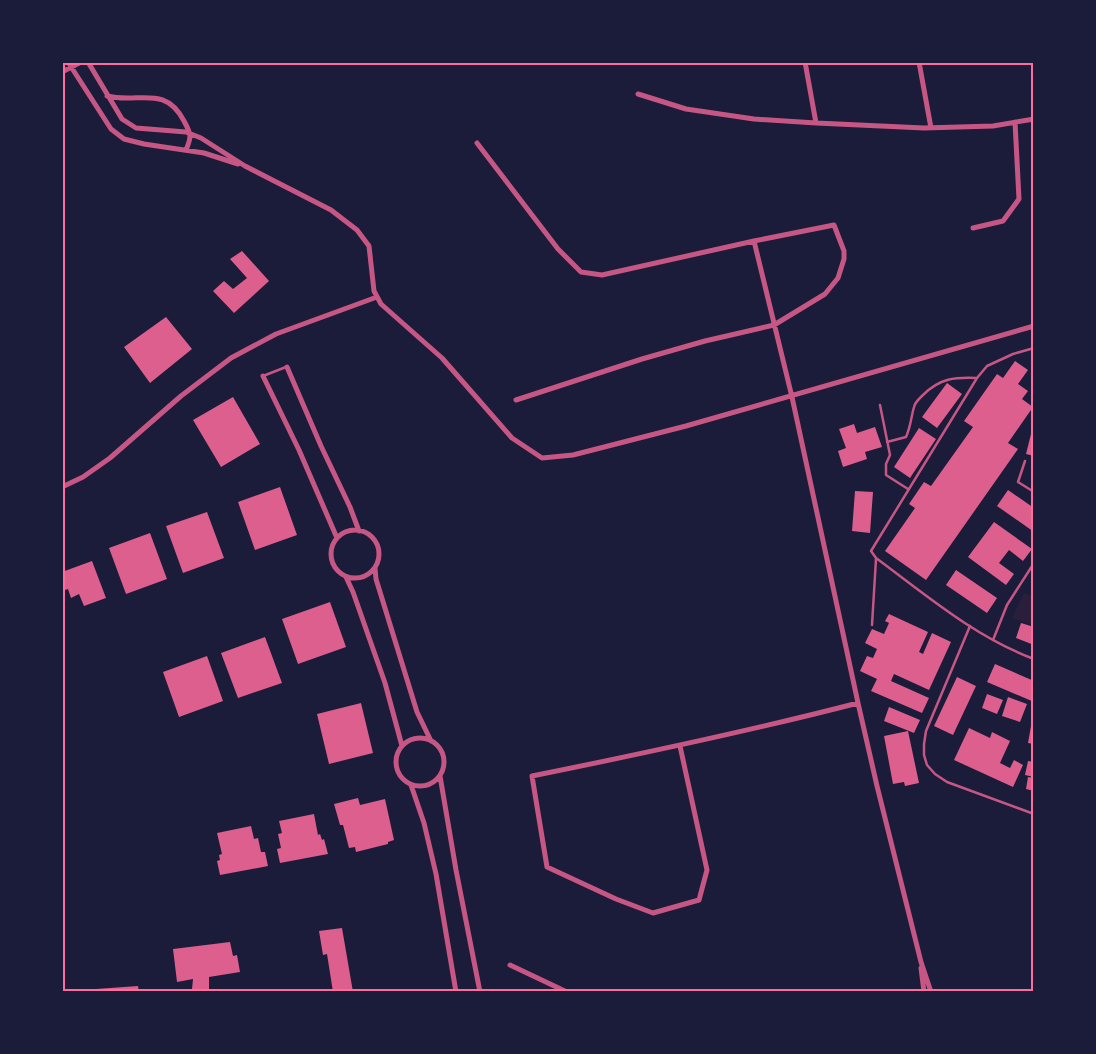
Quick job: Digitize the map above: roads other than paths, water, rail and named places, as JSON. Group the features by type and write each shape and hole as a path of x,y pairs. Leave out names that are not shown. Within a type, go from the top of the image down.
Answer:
{"street":[{"path":"62,72 69,65 80,62"},
{"path":"88,62 122,119 136,128 171,130 201,138 246,166 331,210 357,230 369,246 374,291 380,304 442,358 512,438 542,458 573,456 792,397 1034,326"},
{"path":"805,62 816,123"},
{"path":"919,62 931,128"},
{"path":"69,65 112,129 124,139 186,150 246,166"},
{"path":"638,94 686,109 754,119 816,123 931,128 993,126 1034,118"},
{"path":"108,96 120,99 153,97 164,99 181,114 191,134 186,150"},
{"path":"972,228 1003,221 1019,199 1015,122"},
{"path":"477,143 558,249 581,272 602,275 834,225 844,251 844,259 838,278 825,294 774,325 705,341 642,359 516,400"},
{"path":"754,241 792,397 858,703 921,962 931,992"},
{"path":"62,487 83,477 110,458 182,396 231,358 276,334 377,297"},
{"path":"287,367 359,531"},
{"path":"263,376 299,450 337,538"},
{"path":"346,577 362,578 375,568 378,561 377,545 372,538 359,531 344,533 337,538 333,544 331,559 334,567 346,577 353,592 385,683 402,746"},
{"path":"375,568 376,579 417,712 431,741 442,753 444,761 440,776 434,782 427,785 411,785 404,781 396,767 396,760 402,746 408,741 416,739 431,741"},
{"path":"680,746 707,870 699,900 653,913 616,899 547,867 532,776 770,726 858,703"},
{"path":"440,776 480,992"},
{"path":"411,785 424,823 436,874 456,992"},
{"path":"921,962 924,992"},
{"path":"510,965 568,992"}],"lane":[{"path":"1034,348 1013,354 987,366 977,378 870,551 876,558 970,626 993,640 1034,659"},
{"path":"263,376 287,367"},
{"path":"887,442 906,437 911,424 914,405 933,386 957,377 977,378"},
{"path":"880,405 890,455 886,464 886,475 908,489"},
{"path":"1025,461 1018,482 1034,492"},
{"path":"872,625 876,558"},
{"path":"993,640 1008,605 1034,563"},
{"path":"970,626 926,731 924,756 927,765 935,774 947,782 1034,814"}]}
